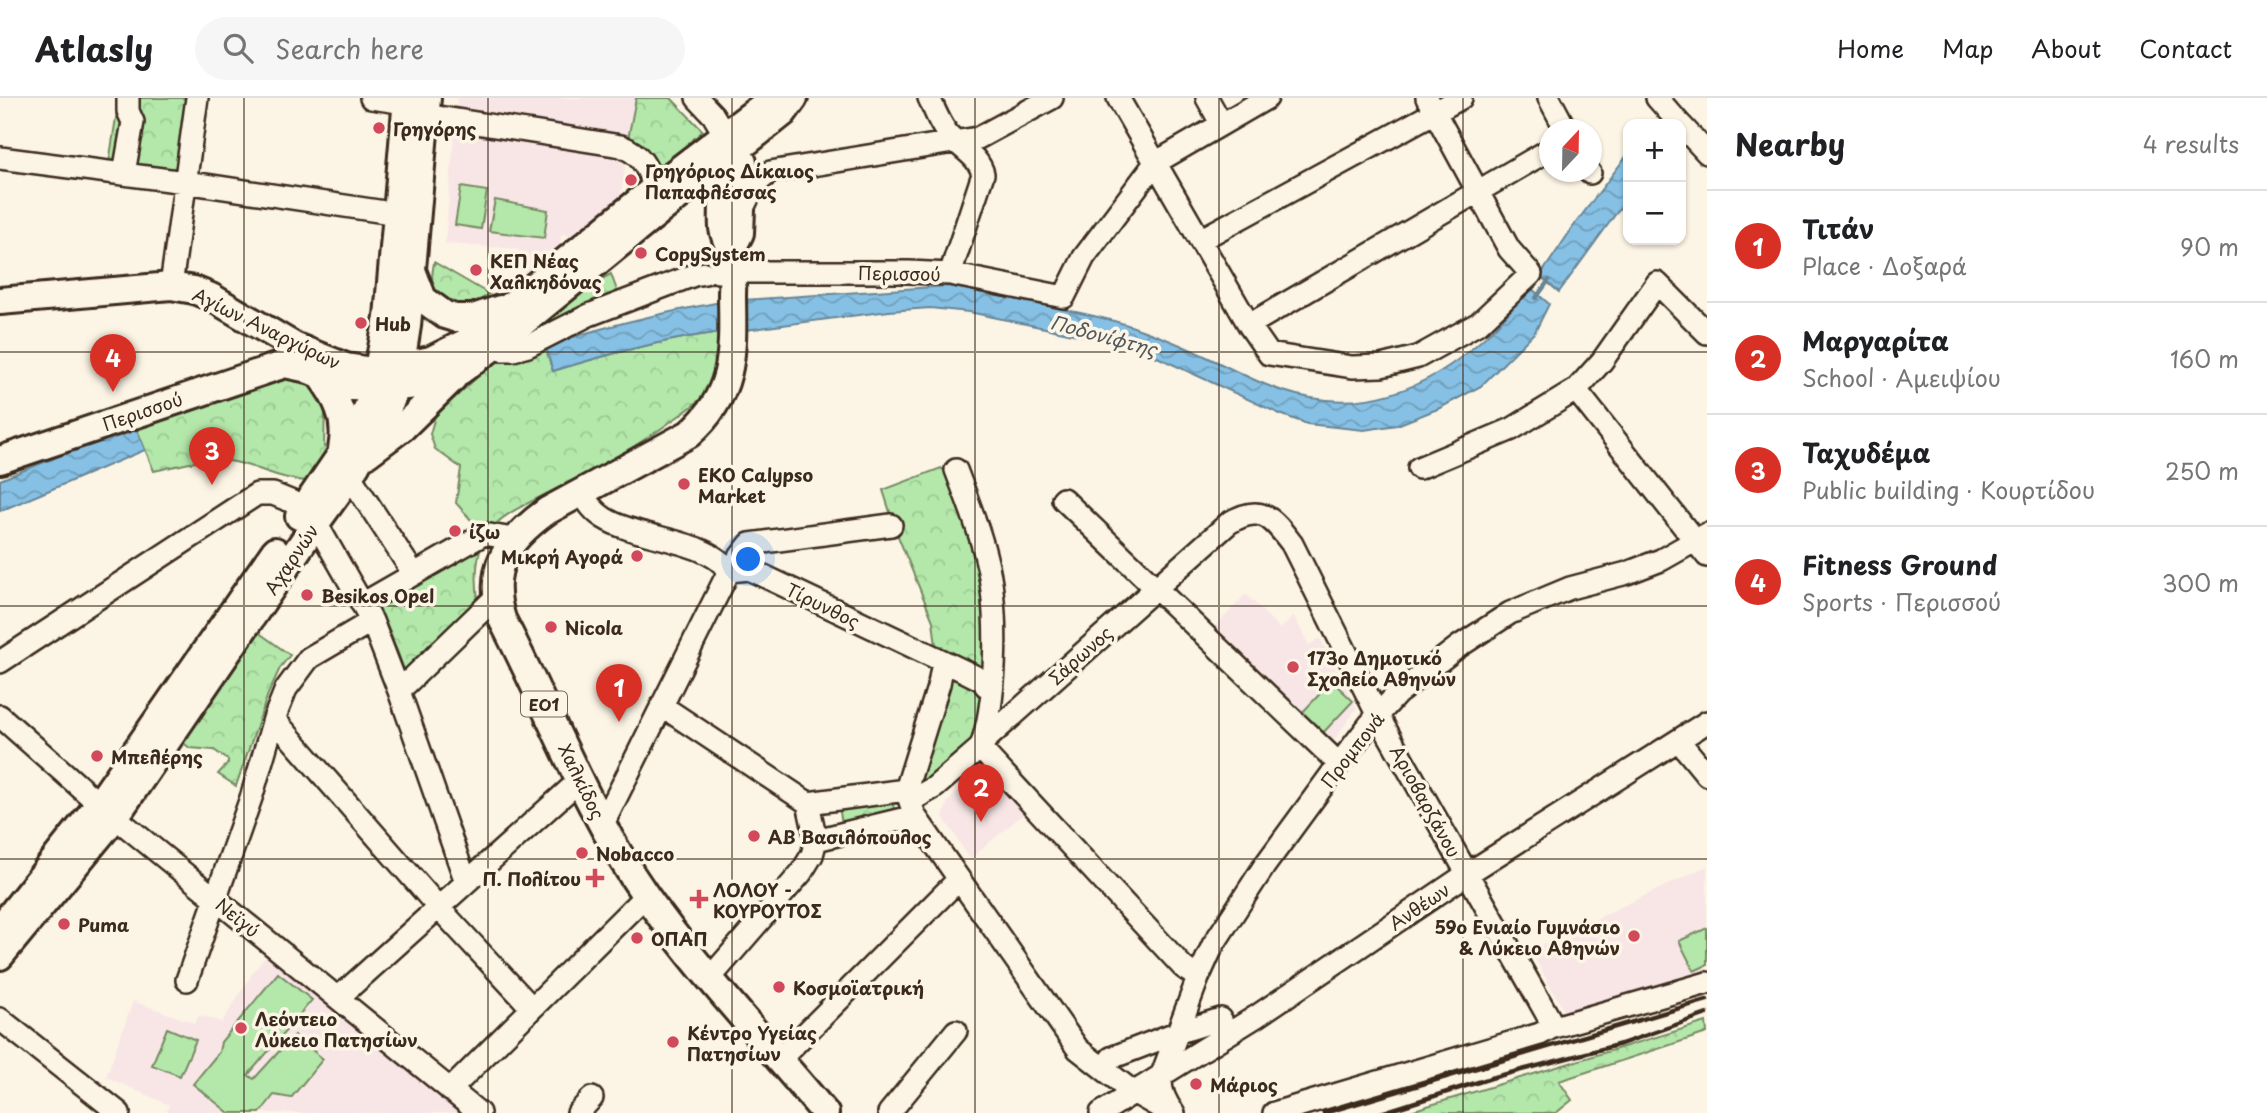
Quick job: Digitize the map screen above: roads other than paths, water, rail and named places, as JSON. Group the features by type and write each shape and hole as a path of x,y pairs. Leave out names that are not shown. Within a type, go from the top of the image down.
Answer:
{"main road":[{"path":"723,148 776,98"},
{"path":"723,148 783,113 794,98"},
{"name":"Αχαρνών","path":"387,378 387,324 398,214 416,103"},
{"name":"Αχαρνών","path":"0,956 107,810 310,515 350,463 387,378 412,268 416,103"},
{"name":"Αγίων Αναργύρων","path":"387,378 465,343 511,305 664,195 723,148"},
{"name":"Χαλκίδος","path":"723,148 743,162 732,212 740,233 724,273 733,333 727,381 722,394 706,418 689,434 547,511 513,539 499,568 497,596 502,619 603,824 646,895 710,978 825,1113"},
{"path":"664,195 700,196 732,212"},
{"name":"Αγίων Αναργύρων","path":"0,301 171,286 194,290 211,298 290,355 322,366 346,367 387,378 437,383 460,371 494,346 664,195"},
{"path":"412,268 423,299 455,318 473,318 511,305"},
{"path":"387,324 376,341 359,355 322,366 340,405 350,463 403,427 460,371"},
{"name":"Περισσού","path":"0,460 290,355"},
{"name":"Αχαρνών","path":"0,928 107,810"}],"street":[{"path":"124,173 133,122 128,111 128,98"},
{"path":"171,286 197,98"},
{"path":"371,98 416,103 621,146 634,151 644,161 664,195"},
{"path":"696,98 712,115 723,148"},
{"path":"929,98 949,136 971,153 982,168 983,174 950,274"},
{"path":"732,212 755,184 770,172 978,138 1052,98"},
{"path":"1118,98 1249,325 1269,354 1352,368 1381,366 1418,357 1479,323 1531,274 1509,249 1431,105"},
{"path":"1207,98 1221,123"},
{"path":"1155,163 1266,98"},
{"path":"1200,240 1431,105 1461,98"},
{"path":"1549,98 1560,119"},
{"path":"1657,98 1676,119"},
{"path":"1686,130 1707,153"},
{"path":"1249,325 1539,156"},
{"path":"0,158 124,173 398,214"},
{"name":"Περισσού","path":"494,346 513,351 589,315 675,283 724,273 950,274 1058,298 1064,297 1084,257 1155,163"},
{"path":"1419,468 1513,429 1576,390 1602,361 1657,282 1707,333"},
{"path":"1576,390 1703,544"},
{"path":"350,463 414,574"},
{"path":"956,470 986,559 993,620 990,717 981,746 1183,967 1195,986 1199,1006 1213,1017 1222,1019"},
{"path":"0,662 257,494 272,494 310,515 367,612 399,691 466,882"},
{"name":"Τίρυνθος","path":"582,494 603,518 626,529 705,552 723,561 729,571 749,569 982,680 986,686 992,683"},
{"path":"1063,499 1339,764"},
{"name":"Σάρωνος","path":"808,803 911,803 935,787 1229,523 1241,515 1252,513"},
{"name":"Αριοβαρζάνου","path":"1252,513 1264,514 1277,524 1292,544 1378,716 1549,1018 1551,1028"},
{"path":"603,824 729,571 750,544 891,525"},
{"path":"187,980 286,689 309,658 414,574 484,534 513,539"},
{"name":"Προμπονά","path":"1161,1077 1195,986 1213,946 1230,918 1339,764 1397,694 1510,613 1570,588 1628,573 1703,544"},
{"path":"399,691 497,596"},
{"path":"943,662 911,803 959,879 1078,1049 1133,1092 1172,1113"},
{"path":"662,706 808,803 816,840 812,855 801,873 710,978"},
{"name":"Νεϊγύ","path":"0,716 107,810 479,1113"},
{"path":"274,719 438,907 532,1008"},
{"name":"Ανθέων","path":"1106,1109 1257,1016 1467,874 1707,722"},
{"path":"1679,741 1707,775"},
{"path":"338,998 581,779"},
{"path":"816,840 911,803"},
{"path":"780,1059 959,879"},
{"path":"450,1090 646,895"},
{"path":"1275,1113 1707,983"},
{"path":"1078,1049 1111,1058 1222,1019 1257,1016"},
{"path":"0,1019 119,1113"},
{"path":"889,1113 956,1031"},
{"path":"1111,1058 1133,1092"},
{"path":"1161,1077 1160,1087 1172,1113"},
{"path":"1106,1109 1130,1107 1148,1113"}],"water":[{"path":"1623,161 1623,204 1559,292 1540,276"},
{"path":"948,286 1119,322 1176,343 1280,390 1319,399 1355,400 1389,394 1422,382 1452,364 1480,342 1530,287 1549,304 1535,332 1481,386 1440,408 1397,425 1364,430 1307,424 1125,345 969,312 930,308 889,311 745,330 744,300"},
{"path":"721,302 723,332 637,348 553,371 545,346 632,321"},
{"path":"135,425 145,450 0,511 0,480"}],"waterway":[{"name":"Ποδονίφτης","path":"1536,298 1549,280"}],"railway":[{"path":"1324,1113 1707,1000"},
{"path":"1381,1113 1491,1078 1621,1044 1707,1014"}],"place":[{"name":"Γρηγόρης","path":"379,128"},
{"name":"Γρηγόριος Δίκαιος Παπαφλέσσας","path":"631,180"},
{"name":"CopySystem","path":"641,253"},
{"name":"ΚΕΠ Νέας Χαλκηδόνας","path":"476,270"},
{"name":"Hub","path":"361,323"},
{"name":"Fitness Ground","path":"113,392"},
{"name":"EKO Calypso Market","path":"684,484"},
{"name":"Ταχυδέμα","path":"212,485"},
{"name":"ίζω","path":"455,531"},
{"name":"Μικρή Αγορά","path":"637,556"},
{"name":"Besikos Opel","path":"307,595"},
{"name":"Nicola","path":"551,627"},
{"name":"173ο Δημοτικό Σχολείο Αθηνών","path":"1293,667"},
{"name":"Τιτάν","path":"619,722"},
{"name":"Μπελέρης","path":"97,756"},
{"name":"Μαργαρίτα","path":"981,822"},
{"name":"ΑΒ Βασιλόπουλος","path":"754,836"},
{"name":"Nobacco","path":"582,853"},
{"name":"Π. Πολίτου","path":"595,878"},
{"name":"ΛΟΛΟΥ - ΚΟΥΡΟΥΤΟΣ","path":"699,899"},
{"name":"Puma","path":"64,924"},
{"name":"59ο Ενιαίο Γυμνάσιο & Λύκειο Αθηνών","path":"1634,936"},
{"name":"ΟΠΑΠ","path":"637,938"},
{"name":"Κοσμοϊατρική","path":"779,987"},
{"name":"Λεόντειο Λύκειο Πατησίων","path":"241,1028"},
{"name":"Κέντρο Υγείας Πατησίων","path":"673,1042"},
{"name":"Μάριος","path":"1196,1084"}]}
